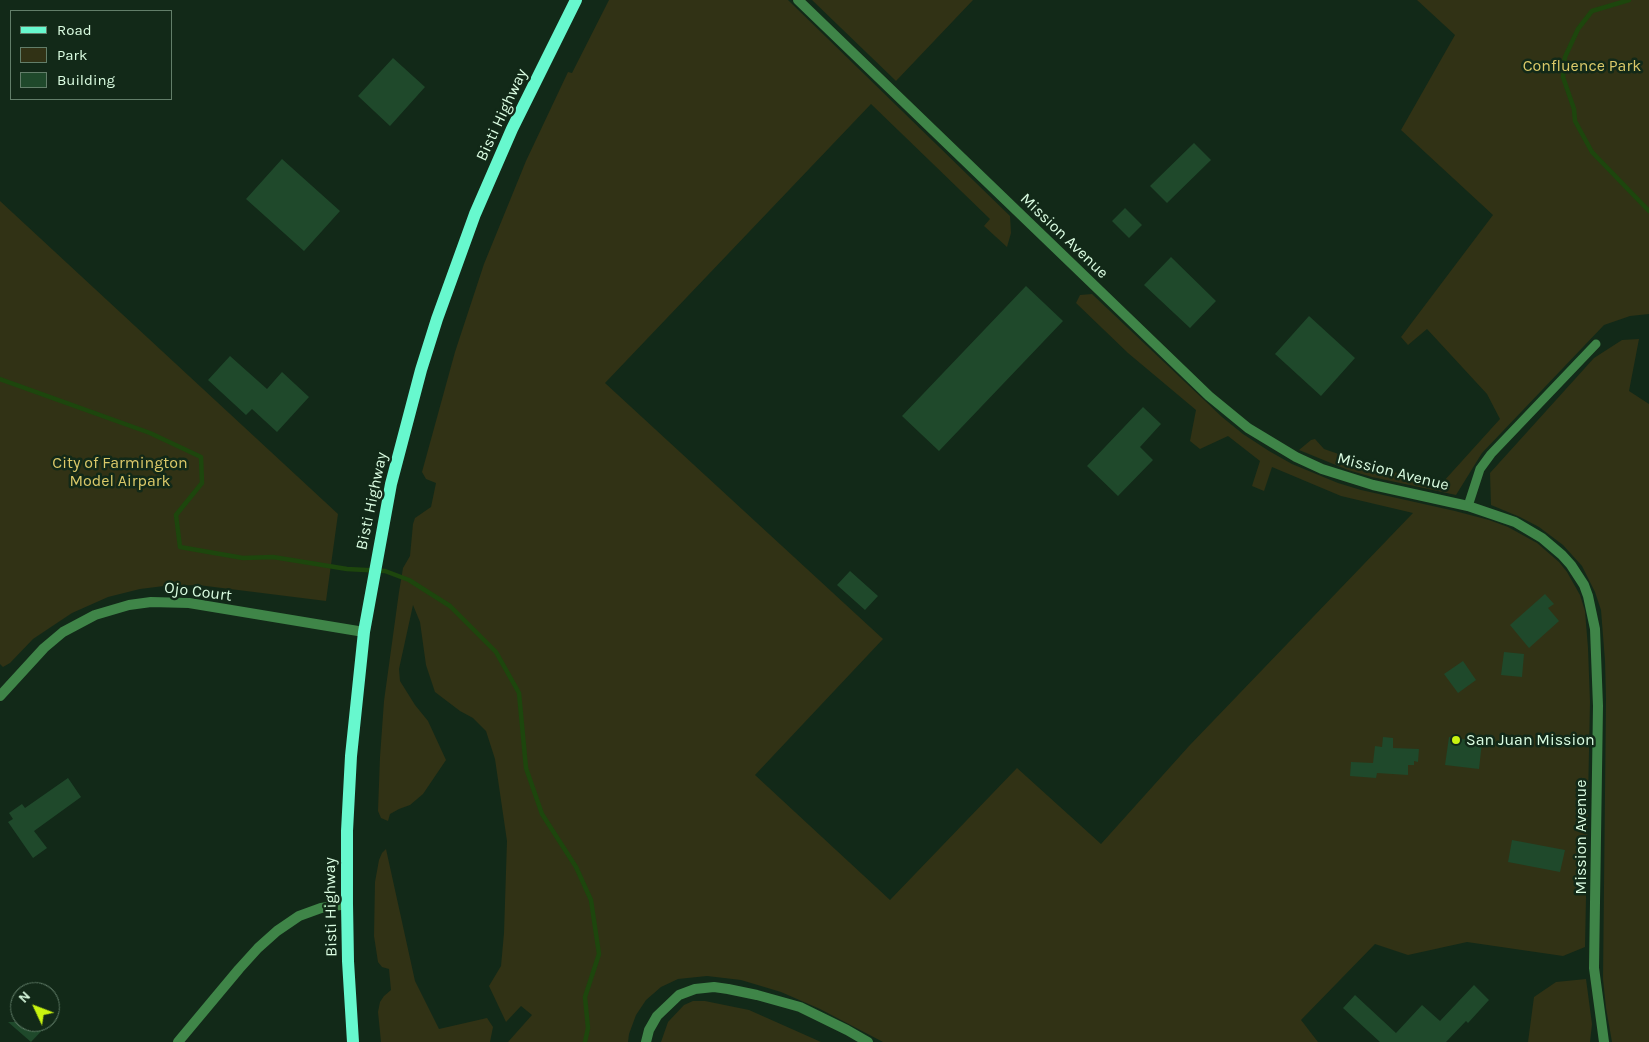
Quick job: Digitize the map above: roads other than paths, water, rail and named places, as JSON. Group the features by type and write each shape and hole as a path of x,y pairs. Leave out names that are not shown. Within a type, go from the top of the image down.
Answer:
{"main road":[{"name":"Bisti Highway","path":"353,1042 347,904 347,831 351,756 364,632 391,484 416,389 457,262 492,173 533,85 576,0"}],"street":[{"name":"Mission Avenue","path":"798,0 1209,396 1236,419 1281,449 1322,469 1373,485 1468,506 1515,522 1553,546 1567,560 1578,575 1588,596 1593,612 1596,646 1598,706 1594,968 1603,1041"},
{"name":"Ojo Court","path":"0,696 44,648 64,632 95,615 129,605 151,602 189,603 364,632"},
{"path":"178,1042 246,962 277,931 300,916 321,908 347,904"},
{"path":"646,1042 649,1030 657,1016 679,995 695,989 714,987 757,995 800,1007 868,1042"}],"lane":[{"path":"1468,506 1480,469 1491,454 1596,344"}],"waterway":[{"path":"1629,0 1592,11 1578,29 1565,57 1563,77 1574,109 1575,121 1592,152 1649,211"},
{"path":"0,379 150,433 201,457 202,483 176,515 180,547 243,558 273,557 347,569 385,571 409,580 450,606 496,652 519,693 526,768 542,814 576,867 591,900 599,954 585,997 588,1028 585,1042"}],"place":[{"name":"San Juan Mission","path":"1456,740"}],"park label":[{"name":"Confluence Park","path":"1582,66"},
{"name":"City of Farmington Model Airpark","path":"120,472"}]}
